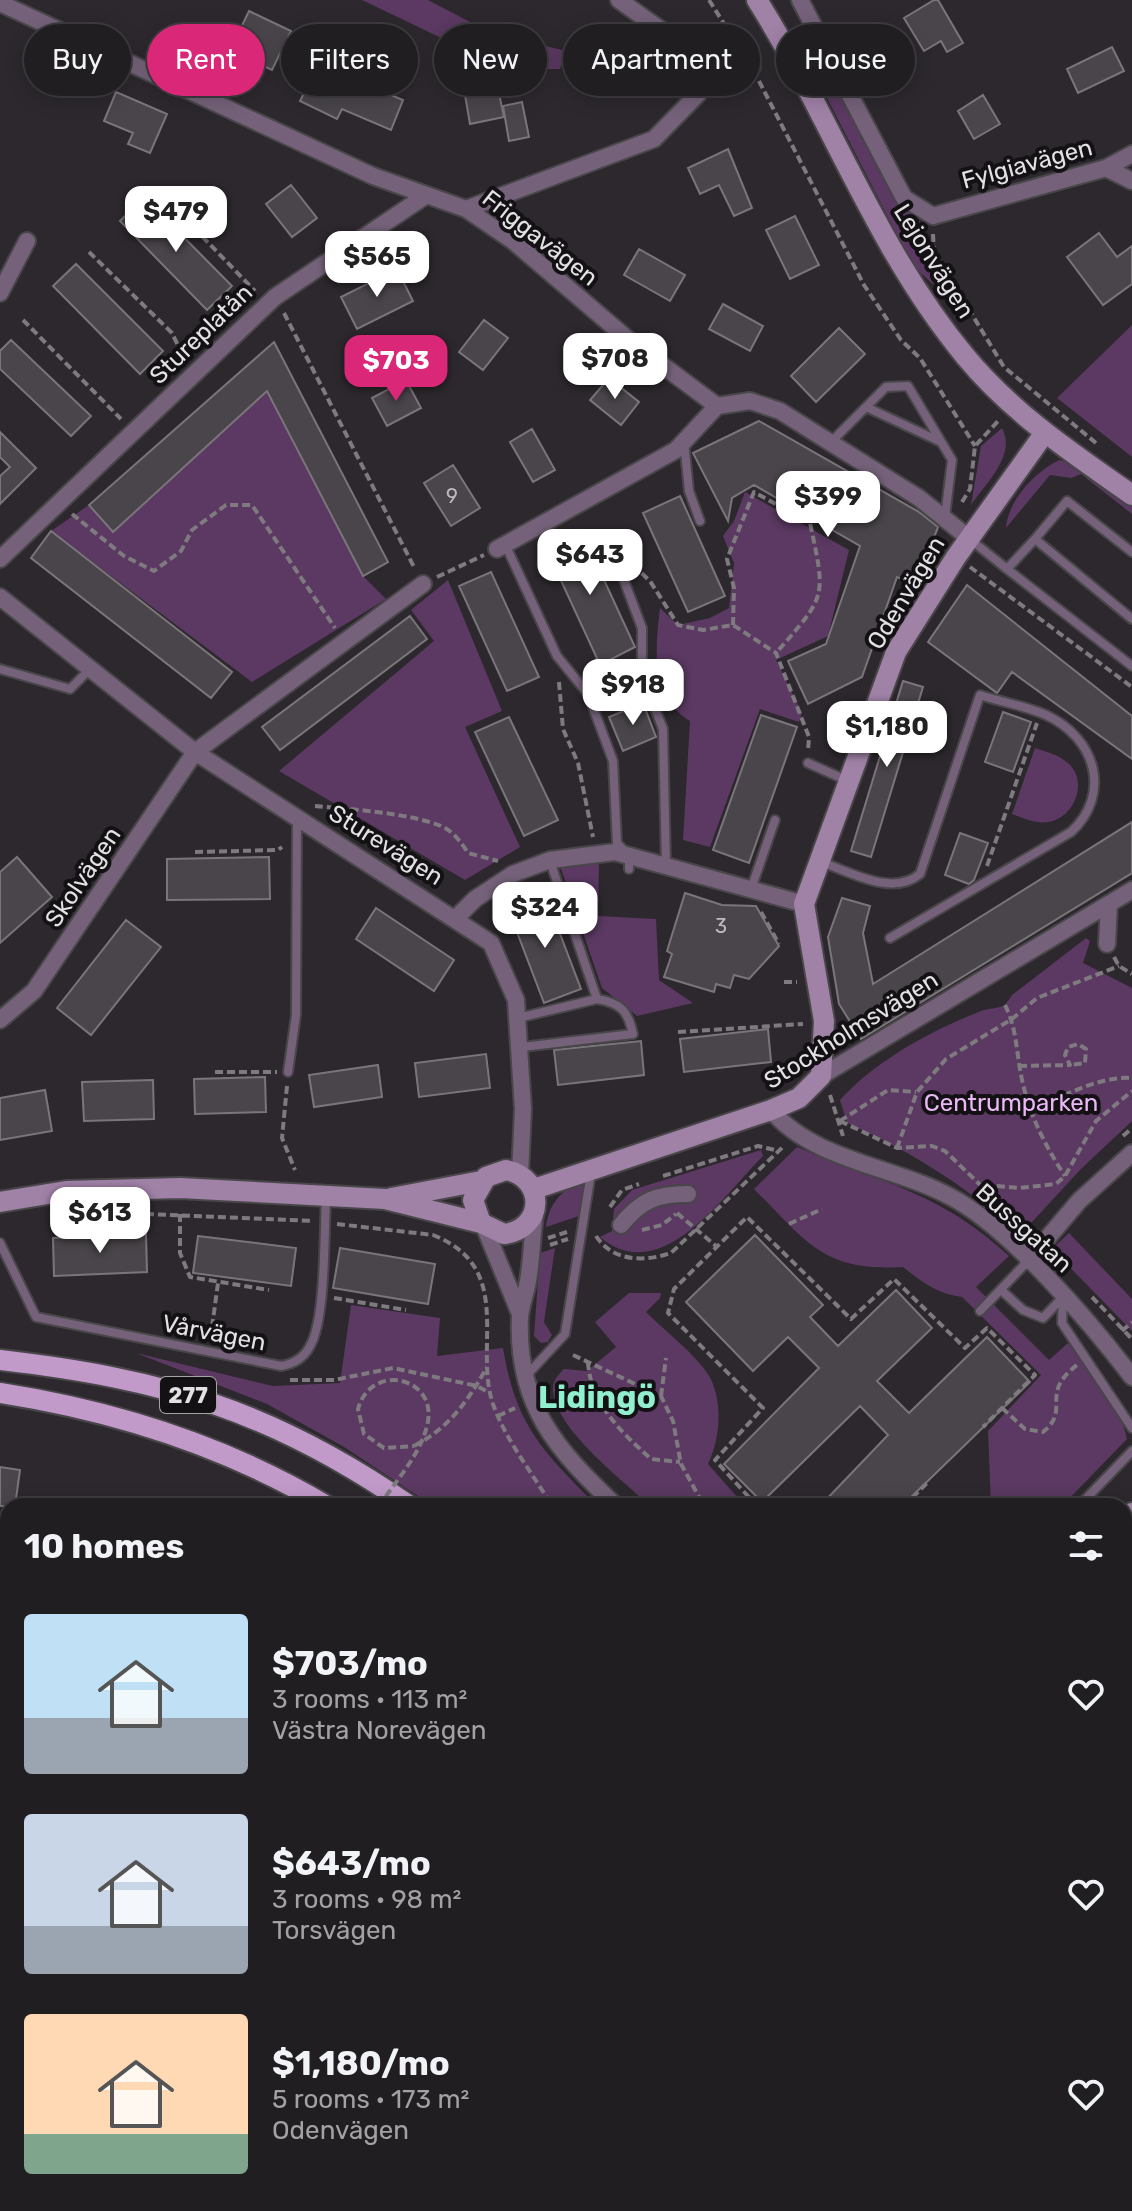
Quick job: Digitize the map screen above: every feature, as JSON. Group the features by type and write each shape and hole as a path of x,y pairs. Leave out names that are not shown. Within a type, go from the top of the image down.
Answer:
{"main road":[{"name":"277","path":"0,1360 83,1369 152,1384 232,1409 299,1436 397,1498"},
{"name":"277","path":"0,1393 82,1406 192,1441 310,1498"}],"street":[{"path":"619,0 653,24"},
{"name":"Lejonvägen","path":"757,0 790,51 892,250 928,307 995,390 1044,434 1132,495"},
{"path":"800,0 904,198 933,216"},
{"name":"Friggavägen","path":"8,3 373,176 466,209 513,241 630,341 717,406"},
{"path":"466,209 654,139 696,96"},
{"name":"Fylgiavägen","path":"933,216 1106,168 1132,154"},
{"path":"1106,168 1132,181"},
{"path":"271,301 425,196"},
{"path":"0,293 27,241"},
{"name":"Stureplatån","path":"0,559 271,301"},
{"path":"501,546 676,450 717,406 750,401 780,411 945,517 970,539"},
{"name":"Odenvägen","path":"804,904 896,652 1044,434"},
{"path":"195,752 423,584"},
{"name":"Sturevägen","path":"0,597 195,752 297,826 456,918 491,943 511,982 518,1018 522,1047 527,1182"},
{"name":"Skolvägen","path":"0,1020 34,991 195,752"},
{"path":"456,918 495,885 550,860 615,852 629,863 666,866 804,904 824,1021 821,1076"},
{"name":"Stockholmsvägen","path":"0,1202 66,1191 180,1188 385,1199 481,1181 499,1171 527,1182 592,1167 771,1110 799,1098 821,1076 1132,890"},
{"path":"1107,944 1109,904"},
{"name":"Bussgatan","path":"771,1110 780,1121 814,1144 954,1198 981,1216 1064,1296 1132,1377"},
{"path":"1028,1261 1079,1201 1132,1153"},
{"path":"481,1181 473,1200 520,1314"},
{"path":"527,1182 535,1213 528,1280 520,1314 524,1378 539,1419 553,1441 608,1498"},
{"path":"621,1225 647,1199 657,1195 688,1194"},
{"name":"Stockholmsvägen","path":"385,1199 483,1225 495,1233 514,1233 524,1228 535,1213"}],"lane":[{"path":"829,443 886,387 908,386 952,460 945,517"},
{"path":"866,407 942,442"},
{"path":"684,441 689,491 700,521"},
{"path":"1007,569 1067,501 1132,552"},
{"path":"970,539 1132,666"},
{"path":"1035,539 1132,619"},
{"path":"609,541 642,628 642,675 663,729 666,866"},
{"path":"501,546 557,656 588,694 613,761 617,843 629,863"},
{"path":"0,669 70,689 91,669"},
{"path":"820,861 888,884 908,884 920,874 980,695 1040,714 1073,732 1089,758 1096,788 1087,817 1071,832 890,938"},
{"path":"808,763 849,782"},
{"path":"754,890 775,820"},
{"name":"Sturevägen","path":"288,1072 296,1015 297,826"},
{"path":"550,860 597,999"},
{"path":"518,1018 597,999 613,1002 625,1009 633,1034 522,1047"},
{"path":"524,1378 565,1334 592,1167"},
{"name":"Vårvägen","path":"0,1243 36,1317 281,1366 295,1363 311,1346 320,1295 327,1197"},
{"path":"980,1311 1028,1261"},
{"path":"1001,1290 1023,1310 1043,1318 1064,1296"},
{"path":"1064,1296 1062,1323 1132,1428"},
{"path":"1087,1498 1132,1451"}],"path":[{"path":"709,0 724,24"},
{"path":"760,83 864,285 901,340 920,358 975,446"},
{"path":"169,202 271,301"},
{"path":"933,216 934,252 1004,367 1108,452"},
{"path":"89,252 172,333 184,358 197,371"},
{"name":"Stureplatån","path":"271,301 423,584"},
{"path":"23,320 133,432"},
{"path":"733,625 734,588 727,559 754,492 810,523 823,580 815,609 776,653"},
{"path":"67,509 124,556 154,571 181,551 192,530 226,505 252,505 343,640"},
{"path":"609,541 650,581 678,625 703,630 733,625 776,653 809,737 808,763"},
{"path":"423,584 501,546"},
{"path":"557,656 563,729 585,788 594,855"},
{"path":"981,883 1040,714"},
{"path":"315,806 358,809 441,826 459,838 468,853 506,863"},
{"path":"195,852 278,850 297,826"},
{"path":"754,890 755,902 779,944"},
{"path":"897,1148 917,1092 946,1059 1012,1019 1037,998 1091,974 1119,966 1132,974"},
{"path":"784,982 805,983"},
{"path":"1005,1005 1012,1019 1019,1066 1031,1110 1065,1176"},
{"path":"678,1032 817,1023"},
{"path":"1019,1066 1070,1065 1085,1063 1086,1049 1078,1044 1068,1047 1065,1055 1070,1065"},
{"path":"840,1066 830,1094 844,1138"},
{"path":"215,1072 288,1072 282,1138 295,1170"},
{"path":"1031,1110 1119,1077 1132,1078"},
{"path":"840,1121 888,1090 917,1092"},
{"path":"982,1185 1019,1188 1056,1184 1065,1176 1096,1121 1132,1091"},
{"path":"840,1121 897,1148 939,1148 1029,1232"},
{"path":"593,1231 601,1244 616,1255 642,1258 671,1253 779,1151"},
{"path":"789,1224 822,1209"},
{"path":"47,1217 78,1212"},
{"path":"93,1212 325,1222 433,1235 462,1253 471,1262 484,1293 490,1393 498,1416 547,1498"},
{"path":"677,1213 716,1246"},
{"path":"180,1214 180,1253 190,1277 269,1290"},
{"path":"750,1498 715,1460 763,1408 668,1313 674,1289 747,1217 851,1319 894,1279 965,1348 987,1328 1035,1375 983,1427"},
{"path":"212,1327 218,1283"},
{"path":"320,1295 406,1310"},
{"path":"573,1355 661,1396 668,1405 681,1462 700,1498"},
{"path":"661,1396 666,1358"},
{"path":"588,1362 591,1385 614,1422 651,1459 681,1462"},
{"path":"384,1498 419,1446 420,1443 429,1414 425,1396 411,1383 389,1379 372,1386 358,1409 364,1434 384,1448 414,1446 420,1443 435,1434 455,1416 490,1364"},
{"path":"1002,1408 1025,1429 1043,1432 1053,1424 1057,1413 1055,1395 1059,1379"},
{"path":"498,1416 515,1408"},
{"path":"912,1498 927,1483"}],"green space":[{"path":"362,0 428,0 474,24 434,24 434,34 418,24"},
{"path":"547,46 563,50 560,69 547,69"},
{"path":"826,96 840,96 893,193 923,225 947,287 942,292 913,266"},
{"path":"1132,325 1132,457 1057,398"},
{"path":"267,391 363,576 386,599 252,682 51,531 89,505 114,532"},
{"path":"1002,428 1006,438 1002,459 971,505 981,446"},
{"path":"1059,460 1078,465 1132,504 1132,514 1081,474 1071,478 1050,475 1006,528 1012,507 1024,488 1040,472"},
{"path":"745,492 849,550 828,636 776,660 802,713 799,722 760,709 710,847 683,840 690,721 677,711 662,685 657,656 658,624 660,608 678,625 710,618 729,608 734,563 723,536 734,521"},
{"path":"448,580 502,711 465,727 520,847 465,880 279,771 434,641 411,610"},
{"path":"1035,748 1069,764 1078,781 1071,807 1065,814 1048,822 1012,814"},
{"path":"599,861 598,916 656,919 659,980 693,1003 637,1016 602,988 560,866"},
{"name":"Centrumparken","path":"1086,938 1090,941 1083,963 1132,988 1132,1121 1081,1169 1020,1235 938,1172 847,1123 840,1100 870,1072 924,1037 981,1011 1005,1005 1012,995"},
{"path":"797,1147 908,1191 958,1217 1009,1256 976,1287 1049,1360 1068,1343 1111,1400 1127,1439 1070,1498 991,1498 988,1431 1041,1375 962,1297 937,1290 903,1267 853,1264 818,1250 754,1189"},
{"path":"761,1150 763,1156 710,1212 690,1231 668,1245 646,1252 623,1250 600,1237 612,1231 614,1209 632,1190"},
{"path":"585,1178 579,1216 546,1227 550,1210 558,1197"},
{"path":"1069,1233 1132,1299 1132,1331 1052,1249"},
{"path":"555,1248 544,1322 552,1335 548,1342 541,1343 534,1336 540,1253"},
{"path":"629,1293 661,1293 646,1312 702,1366 713,1384 718,1420 708,1464 738,1498 641,1498 578,1438 557,1406 553,1384 564,1369 587,1371 616,1347 595,1322"},
{"path":"351,1305 440,1318 437,1356 503,1348 524,1418 547,1453 589,1498 421,1498 344,1447 267,1404 136,1353 273,1386 340,1383"}],"building":[{"path":"938,0 963,43 947,52 941,41 924,51 915,36 915,24 908,24 904,18"},
{"path":"249,11 281,26 281,52 272,70 265,67 265,24 243,24"},
{"path":"1112,47 1124,71 1078,93 1067,69"},
{"path":"983,95 1000,124 974,139 958,111"},
{"path":"114,96 125,96 167,114 150,153 128,144 133,133 104,121"},
{"path":"302,96 393,96 403,100 391,130 342,109 337,119 300,101"},
{"path":"465,96 500,96 504,117 470,124"},
{"path":"522,102 529,137 509,141 503,106"},
{"path":"728,149 752,208 734,216 719,185 700,194 688,168"},
{"path":"291,185 317,218 292,237 266,204"},
{"path":"144,197 232,286 207,310 120,221"},
{"path":"795,216 819,265 790,279 766,230"},
{"path":"1099,233 1117,257 1132,246 1132,284 1103,305 1067,257"},
{"path":"639,249 685,275 670,301 624,275"},
{"path":"76,264 163,351 140,374 53,286"},
{"path":"397,269 413,301 357,329 341,297"},
{"path":"723,304 763,326 750,351 709,329"},
{"path":"484,320 508,338 483,370 459,352"},
{"path":"839,328 865,354 816,402 791,376"},
{"path":"11,340 91,416 71,436 0,369 0,351"},
{"path":"274,342 388,562 363,576 267,391 113,532 89,505"},
{"path":"609,378 639,402 621,425 590,400"},
{"path":"406,380 421,408 387,426 372,398"},
{"path":"759,421 919,512 938,527 916,585 897,577 862,677 808,704 788,661 826,644 860,546 754,485 732,498 728,521 693,453"},
{"path":"532,429 555,470 533,482 510,442"},
{"path":"0,432 36,468 0,504 0,476 10,467 0,457"},
{"path":"453,465 480,508 451,526 424,483"},
{"path":"680,496 725,596 688,612 643,513"},
{"path":"581,530 635,647 600,665 545,546"},
{"path":"51,531 232,672 211,698 31,558"},
{"path":"491,572 539,677 507,691 459,586"},
{"path":"967,585 1132,716 1132,759 1012,672 997,693 928,642"},
{"path":"410,616 427,639 280,750 262,727"},
{"path":"903,681 923,687 871,857 851,851"},
{"path":"643,703 656,737 623,751 609,717"},
{"path":"1003,712 1031,722 1013,772 985,762"},
{"path":"761,715 797,727 749,863 713,850"},
{"path":"509,717 558,820 524,836 475,732"},
{"path":"1132,822 1132,873 861,1039 839,1004 828,937 842,898 870,906 863,933 873,984"},
{"path":"960,833 988,843 974,880 969,884 945,875"},
{"path":"17,857 52,897 0,943 0,872"},
{"path":"269,857 270,899 167,900 167,859"},
{"path":"685,893 722,905 756,906 779,946 749,979 734,975 730,988 716,984 714,992 664,977 672,954 667,951"},
{"path":"546,897 581,989 544,1003 509,911"},
{"path":"376,908 454,960 434,991 356,939"},
{"path":"126,920 161,947 91,1035 57,1008"},
{"path":"768,1029 771,1062 684,1072 680,1039"},
{"path":"641,1041 644,1075 558,1085 554,1050"},
{"path":"486,1054 490,1088 419,1097 415,1063"},
{"path":"378,1065 382,1097 314,1107 309,1075"},
{"path":"265,1077 266,1112 195,1114 194,1079"},
{"path":"153,1080 154,1119 84,1121 82,1082"},
{"path":"45,1090 52,1131 0,1140 0,1098"},
{"path":"146,1234 147,1272 54,1276 53,1238"},
{"path":"755,1235 823,1305 810,1317 838,1346 896,1290 932,1328 877,1381 909,1413 987,1337 1030,1382 910,1498 828,1498 888,1435 860,1406 766,1498 758,1498 724,1464 819,1368 788,1337 753,1371 686,1302"},
{"path":"198,1236 296,1248 291,1286 193,1273"},
{"path":"340,1248 435,1264 428,1304 333,1288"},
{"path":"0,1467 20,1470 16,1498 0,1498"}],"district":[{"name":"Lidingö","path":"597,1397"}]}
